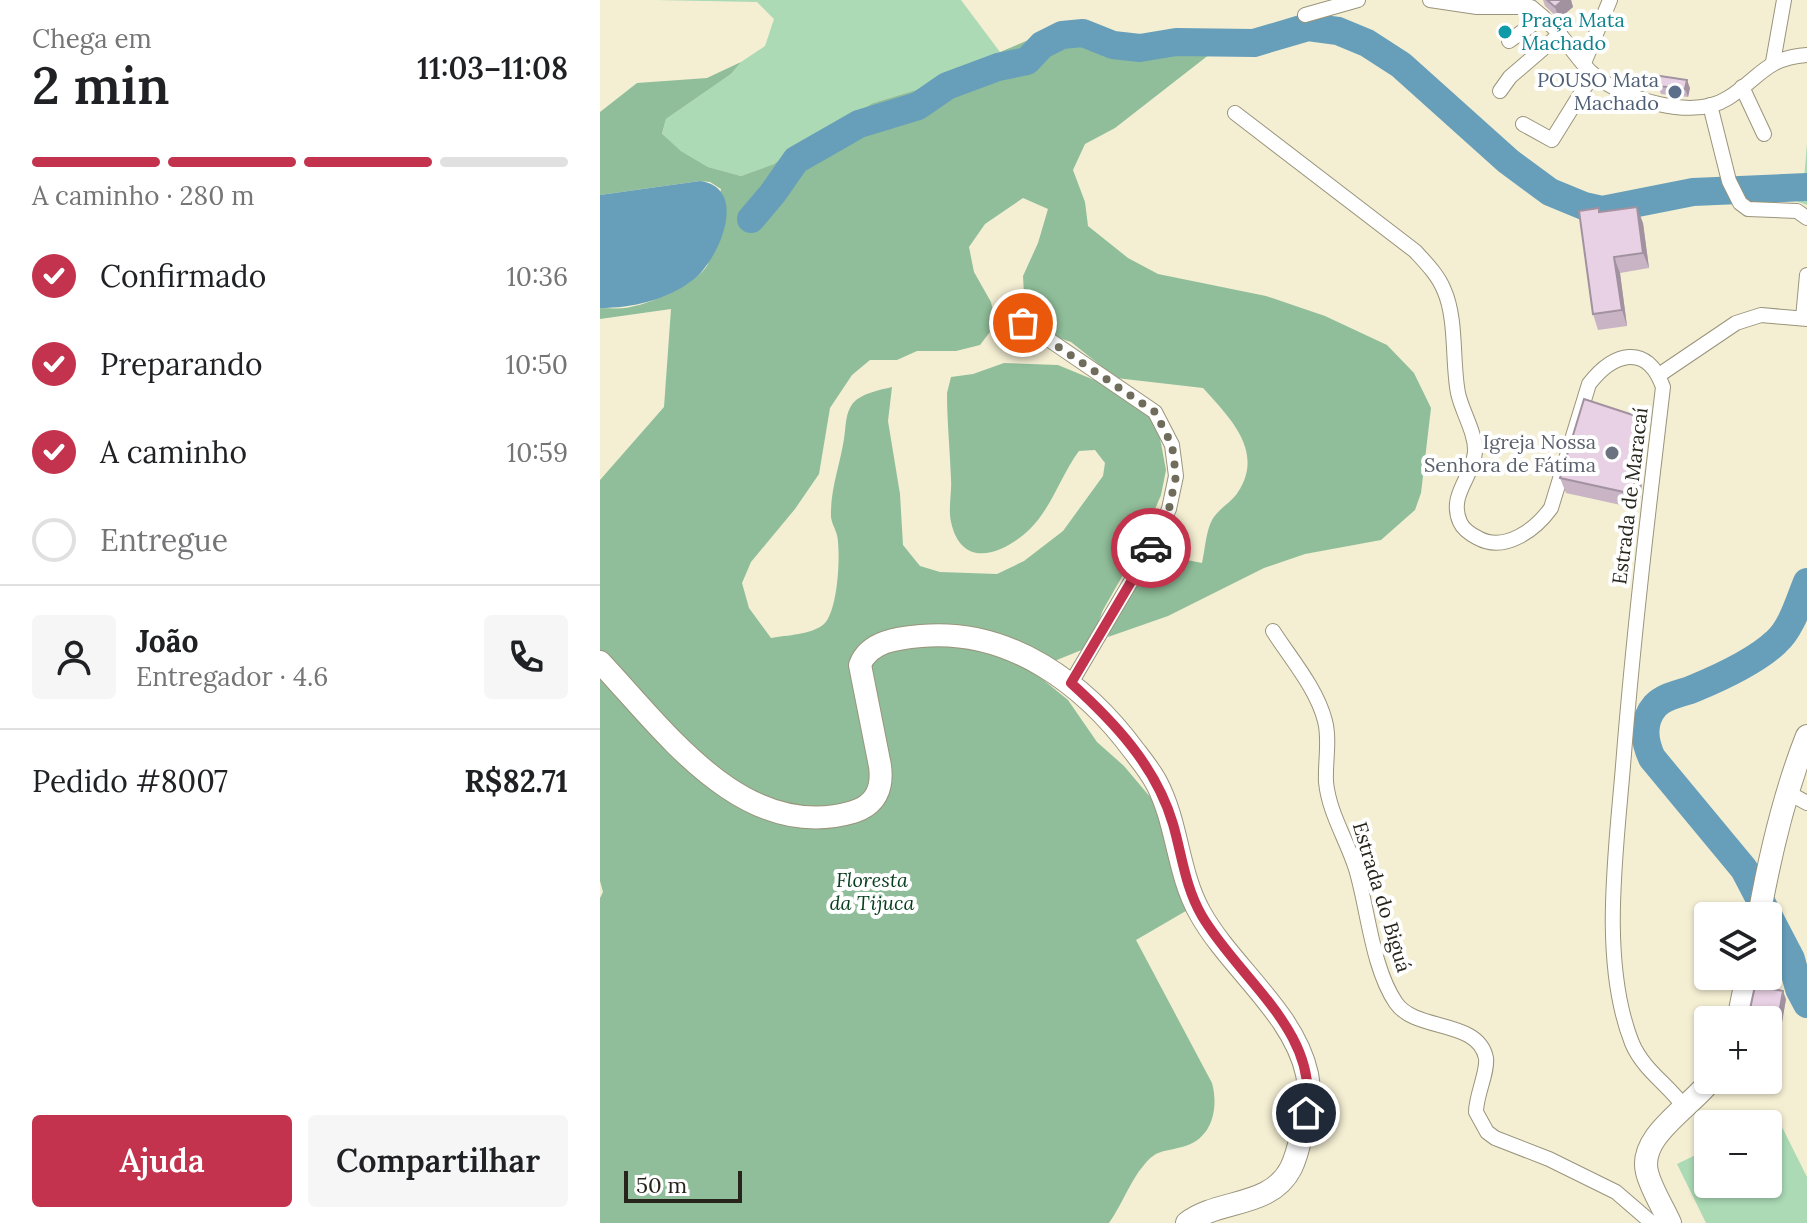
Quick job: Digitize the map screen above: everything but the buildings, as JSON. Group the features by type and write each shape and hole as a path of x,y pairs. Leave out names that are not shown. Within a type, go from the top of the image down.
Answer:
{"street":[{"path":"1305,15 1358,0"},
{"path":"1430,0 1477,7 1537,8 1588,65 1627,93 1654,103 1688,109 1726,100 1773,62 1787,56 1807,55"},
{"path":"1523,124 1549,139 1588,65 1610,0"},
{"path":"1773,62 1784,0"},
{"path":"1509,41 1537,8"},
{"path":"1500,91 1510,77 1560,34"},
{"path":"1742,87 1764,134"},
{"path":"1710,105 1729,181 1738,199 1748,209 1797,211 1807,218"},
{"path":"1235,113 1415,251 1438,278 1446,292 1459,396 1475,443 1474,458 1457,502 1460,523 1470,534 1484,541 1500,542 1516,538 1542,520 1551,508 1589,384 1599,370 1609,363 1631,356 1648,361 1659,375 1736,323 1761,315 1805,319 1807,275"},
{"path":"1004,309 1155,412 1172,445 1176,476 1169,509 1153,544 1071,683"},
{"name":"Estrada de Maracaí","path":"1659,375 1663,387 1636,607 1619,817 1614,882 1615,937 1620,995 1632,1041 1641,1061 1685,1108"},
{"name":"Estrada do Biguá","path":"1273,631 1319,703 1326,724 1329,797 1360,881 1374,950 1396,1004 1415,1019 1463,1032 1483,1051 1486,1060 1476,1112 1487,1132 1616,1192 1652,1223"},
{"path":"600,662 707,773 745,799 794,817 834,818 860,810 880,792 880,766 860,665 864,654 872,647 906,637 934,634 960,636 1019,652 1051,668 1108,717 1155,781 1172,823 1184,875 1194,901 1222,947 1293,1037 1308,1076 1306,1113 1290,1171 1276,1186 1261,1195 1216,1208 1187,1223"},
{"path":"1761,902 1768,867 1797,798 1807,736"},
{"path":"1670,1223 1648,1176 1646,1155 1653,1138 1698,1094"}],"green space":[{"path":"654,0 961,0 1000,52 926,87 873,103 805,142 774,164 741,176 708,167 662,135 666,119 765,46 774,19 757,2"},
{"name":"Floresta da Tijuca","path":"1064,25 1231,50 1210,54 1115,128 1085,144 1073,170 1085,202 1088,226 1128,258 1158,274 1266,296 1325,316 1387,345 1414,373 1431,408 1421,493 1415,510 1381,540 1305,554 1264,568 1168,616 1108,637 1128,592 1157,554 1202,563 1212,520 1235,496 1245,477 1248,463 1246,449 1233,423 1203,388 1116,378 1071,342 1050,335 1025,314 1023,276 1038,243 1048,209 1023,198 985,224 969,247 974,272 991,302 996,324 980,345 956,351 917,351 897,360 870,360 852,375 830,408 819,474 795,509 751,562 742,583 749,608 771,638 812,630 824,624 829,617 835,595 839,555 831,517 834,487 848,411 866,394 892,387 888,421 900,494 903,545 920,566 940,572 997,574 1024,561 1063,531 1103,476 1105,463 1095,450 1079,451 1038,520 1020,538 996,551 985,553 964,547 956,537 950,517 947,393 951,377 973,374 1004,363 1058,365 1104,384 1151,416 1160,438 1166,470 1161,495 1140,545 1103,610 1089,647 1047,664 1041,678 1068,700 1097,742 1124,766 1167,817 1191,908 1136,940 1212,1083 1214,1103 1211,1122 1207,1131 1192,1143 1153,1156 1134,1178 1109,1223 600,1223 600,898 603,892 600,881 600,480 664,407 671,309 600,319 600,308 625,308 646,303 671,293 702,272 713,249 721,189 710,182 700,181 600,195 600,112 637,83 707,78 741,62 731,74 666,119 662,134 681,151 708,167 741,176 774,164 805,142 873,103 926,87"},
{"path":"1807,143 1807,205 1796,201 1743,197 1735,181 1804,180"},
{"path":"1782,1127 1807,1177 1807,1223 1706,1223 1677,1164 1694,1156 1694,1198 1782,1198"}],"water":[{"path":"700,181 715,186 724,197 727,210 720,242 703,270 683,287 661,298 600,308 600,195"}],"waterway":[{"path":"751,219 796,160 859,124 918,106 947,86 998,67 1027,61 1042,45 1062,35 1083,33 1113,45 1140,48 1176,42 1254,43 1308,27 1338,31 1367,43 1401,65 1508,161 1550,192 1602,210 1693,192 1807,187"},
{"path":"1807,582 1791,622 1776,642 1726,674 1659,702 1648,718 1646,731 1652,758 1744,869 1791,959 1799,989 1807,1004"}],"way so far":[{"path":"1023,323 1155,412 1172,445 1176,476 1169,509 1151,548"}],"place":[{"name":"Praça Mata Machado","path":"1505,32"},
{"name":"POUSO Mata Machado","path":"1675,92"},
{"name":"Igreja Nossa Senhora de Fátima","path":"1612,453"}],"route":[{"path":"1151,548 1071,683 1108,717 1155,781 1172,823 1184,875 1202,917 1293,1037 1308,1076 1306,1113"}]}
